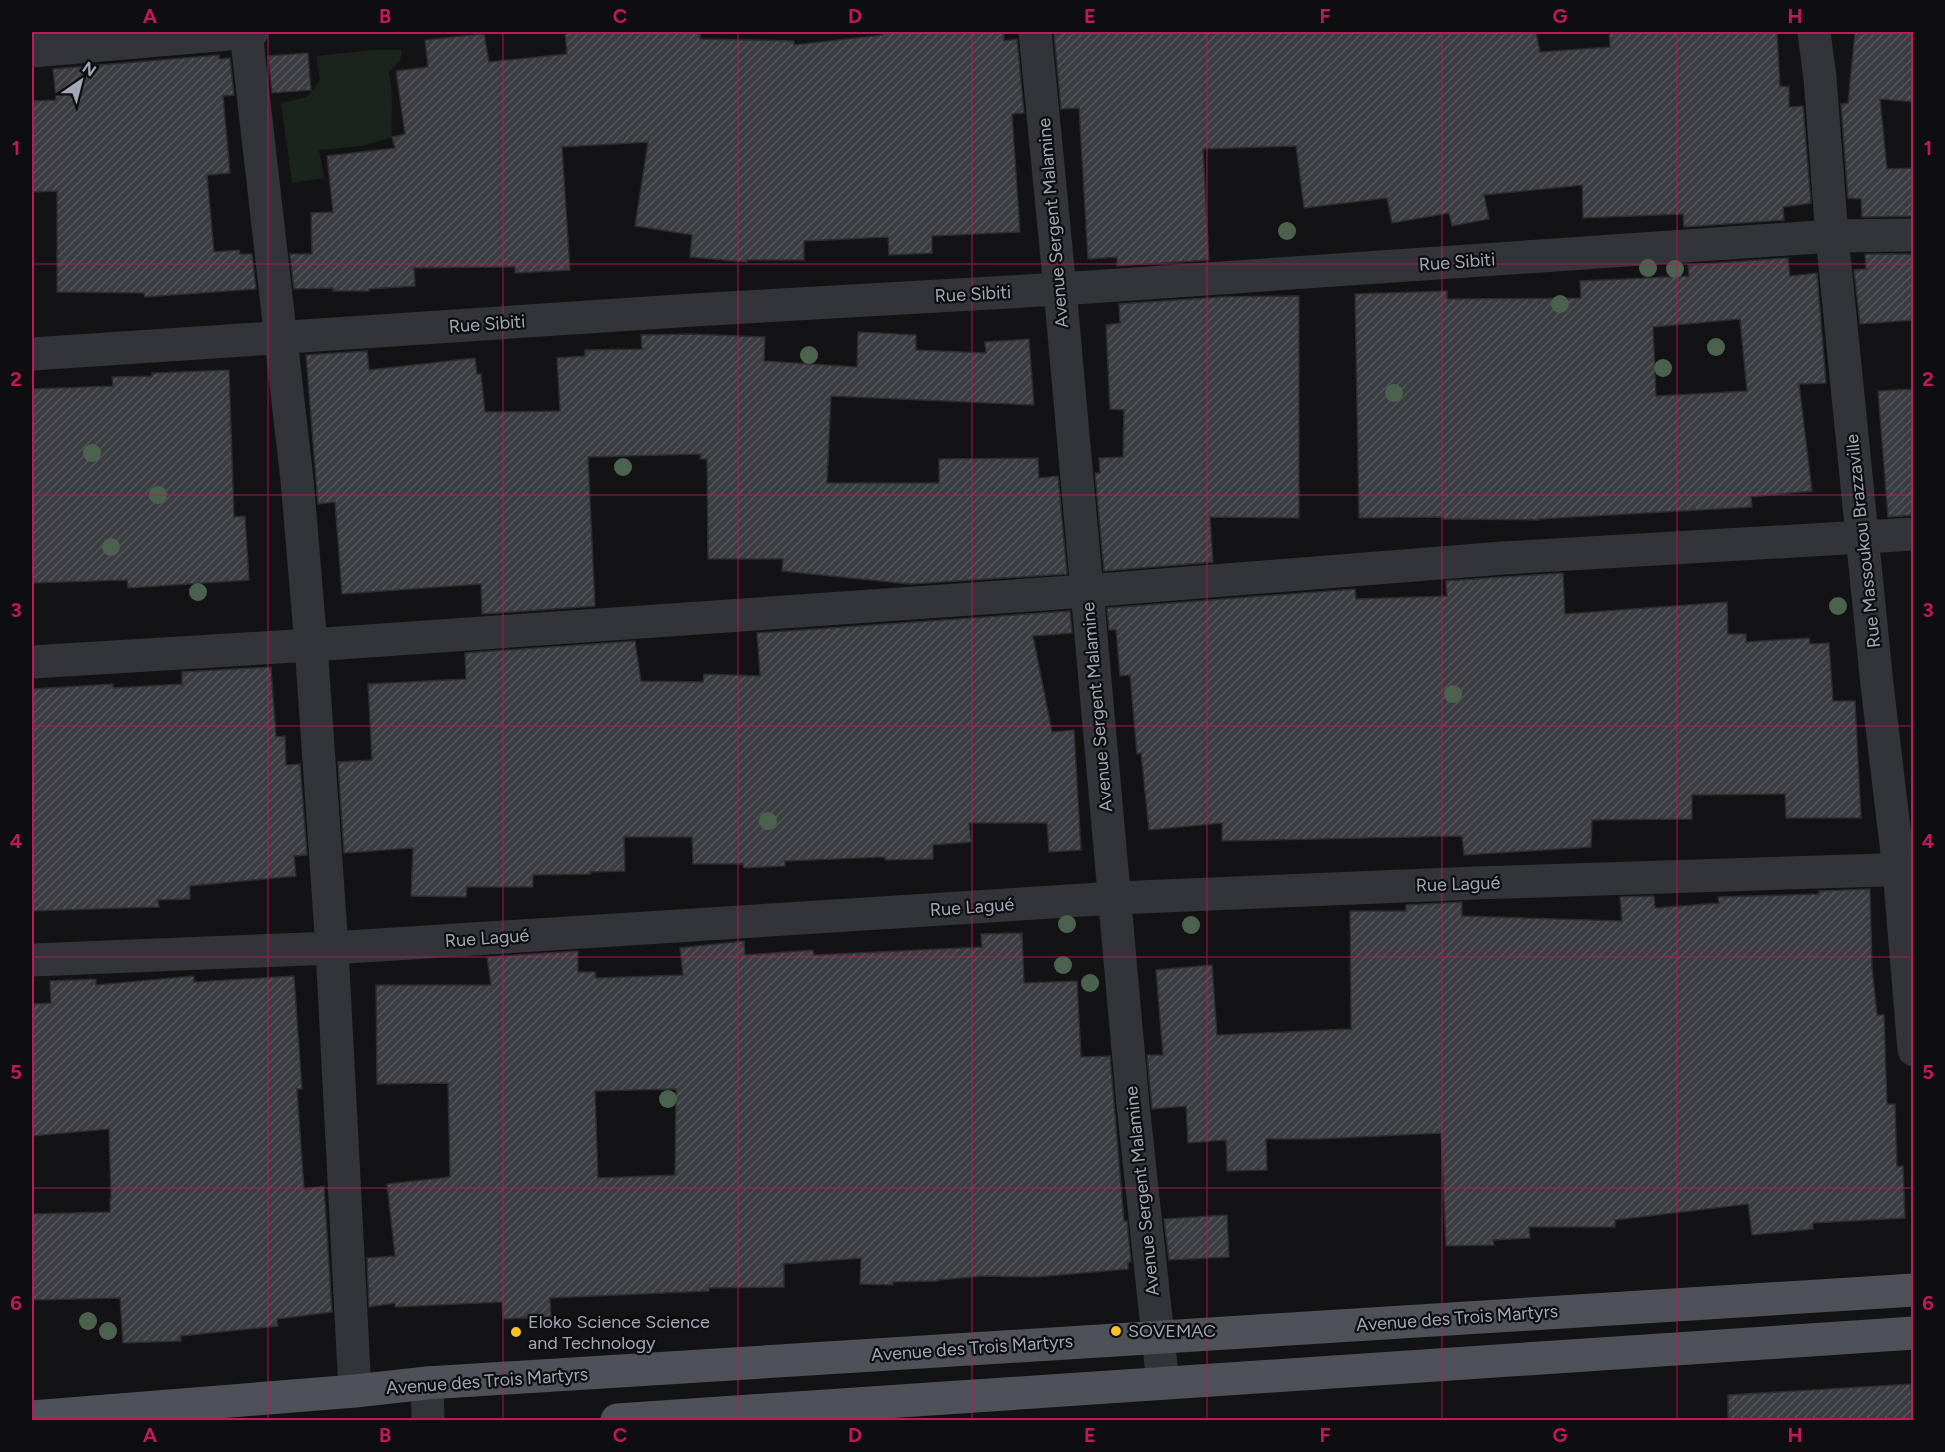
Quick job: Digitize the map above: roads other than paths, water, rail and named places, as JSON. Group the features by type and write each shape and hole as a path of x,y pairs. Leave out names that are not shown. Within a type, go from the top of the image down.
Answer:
{"main road":[{"name":"Avenue des Trois Martyrs","path":"32,1417 427,1383 1914,1290"},
{"path":"618,1420 1914,1333"}],"street":[{"path":"246,32 279,338 297,480 332,948 355,1391"},
{"path":"32,51 252,32"},
{"name":"Avenue Sergent Malamine","path":"1035,32 1133,1105 1163,1383"},
{"name":"Rue Massoukou Brazzaville","path":"1814,32 1877,685 1906,870 1914,1050"},
{"name":"Rue Sibiti","path":"32,354 1060,289 1832,236 1914,235"},
{"path":"32,662 1086,591 1503,558 1914,534"},
{"name":"Rue Lagué","path":"32,960 332,948 1115,898 1906,870"},
{"path":"427,1383 428,1420"}],"place":[{"name":"SOVEMAC","path":"1116,1331"},
{"name":"Eloko Science Science and Technology","path":"516,1332"}]}
